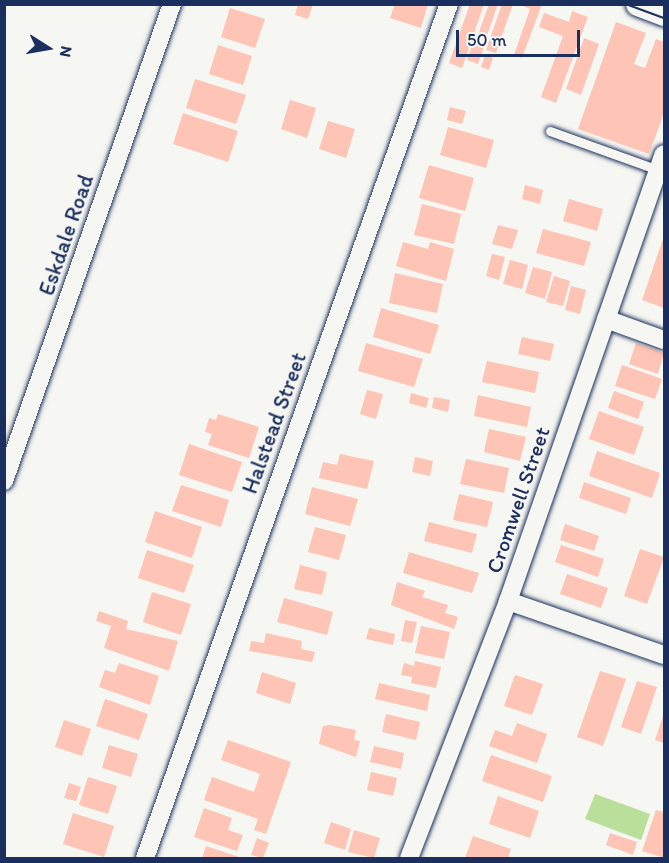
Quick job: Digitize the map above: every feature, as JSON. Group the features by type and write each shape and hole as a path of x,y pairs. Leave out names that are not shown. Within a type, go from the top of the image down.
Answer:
{"main road":[{"path":"638,4 664,14"}],"street":[{"name":"Eskdale Road","path":"4,481 172,4"},
{"name":"Halstead Street","path":"145,858 449,4"},
{"name":"Cromwell Street","path":"409,858 430,811 508,601 606,319 663,165"},
{"path":"606,319 664,340"},
{"path":"508,601 664,655"}],"lane":[{"path":"550,131 663,165"}],"green space":[{"path":"595,794 650,814 641,840 585,819"}],"building":[{"path":"298,4 313,4 308,19 295,15"},
{"path":"395,4 428,4 421,28 390,18"},
{"path":"470,4 484,4 462,68 449,63"},
{"path":"489,4 498,4 486,38 478,35"},
{"path":"502,4 513,4 496,53 486,50"},
{"path":"519,4 542,4 522,58 514,55 530,9"},
{"path":"230,8 265,19 255,48 221,37"},
{"path":"572,11 588,17 556,103 541,97 563,36 539,27 544,13 569,22"},
{"path":"616,22 646,33 634,64 645,68 656,39 664,42 664,113 649,154 578,129"},
{"path":"584,38 599,44 581,95 566,89"},
{"path":"473,43 484,47 478,64 467,60"},
{"path":"218,45 252,56 243,85 209,74"},
{"path":"485,55 493,58 489,70 481,67"},
{"path":"195,79 246,95 236,124 186,108"},
{"path":"290,100 316,108 307,138 281,129"},
{"path":"450,107 466,111 462,124 447,120"},
{"path":"183,113 238,131 228,162 173,144"},
{"path":"328,121 355,129 346,158 319,149"},
{"path":"448,127 494,140 486,168 440,155"},
{"path":"429,165 474,178 465,211 419,198"},
{"path":"525,185 543,190 540,204 522,199"},
{"path":"569,199 603,209 597,231 563,221"},
{"path":"422,204 461,214 454,244 414,235"},
{"path":"498,225 518,230 512,249 492,244"},
{"path":"543,229 591,242 584,266 536,253"},
{"path":"664,236 664,308 642,300"},
{"path":"403,242 428,249 430,242 454,249 446,281 396,266"},
{"path":"492,254 505,257 499,280 486,276"},
{"path":"510,260 528,265 522,289 503,284"},
{"path":"533,267 552,272 545,299 525,293"},
{"path":"395,273 443,284 437,313 389,303"},
{"path":"554,276 570,281 563,306 546,302"},
{"path":"571,286 586,290 580,314 565,310"},
{"path":"381,308 439,325 430,354 373,337"},
{"path":"522,337 554,344 550,361 518,354"},
{"path":"366,343 423,359 414,387 358,371"},
{"path":"636,343 664,353 658,374 629,364"},
{"path":"487,361 539,372 535,393 482,382"},
{"path":"622,365 662,379 655,399 615,386"},
{"path":"367,390 383,394 376,419 360,414"},
{"path":"614,391 644,402 638,419 608,408"},
{"path":"411,393 429,398 426,408 409,403"},
{"path":"478,395 531,407 527,427 474,416"},
{"path":"434,397 450,400 448,412 432,408"},
{"path":"599,411 644,427 634,455 589,439"},
{"path":"218,414 259,427 249,458 208,445 212,434 205,432 209,418 216,420"},
{"path":"489,429 526,437 520,461 484,452"},
{"path":"189,444 242,462 232,492 179,475"},
{"path":"597,451 660,473 652,498 589,476"},
{"path":"340,454 374,461 367,489 319,478 323,462 337,465"},
{"path":"415,457 433,461 430,476 412,472"},
{"path":"466,459 509,468 504,493 460,484"},
{"path":"584,482 631,498 626,514 579,498"},
{"path":"181,485 229,500 221,527 172,511"},
{"path":"312,487 358,499 350,526 305,514"},
{"path":"459,494 493,502 487,527 453,520"},
{"path":"155,511 202,527 192,558 145,542"},
{"path":"429,522 477,534 472,553 424,541"},
{"path":"565,524 599,536 594,551 560,540"},
{"path":"315,527 346,535 339,560 308,552"},
{"path":"561,545 604,559 598,577 555,562"},
{"path":"640,549 664,557 647,604 624,596"},
{"path":"147,550 194,565 184,593 138,578"},
{"path":"409,552 479,573 472,593 403,573"},
{"path":"300,565 327,572 322,595 294,589"},
{"path":"567,574 608,588 601,608 560,594"},
{"path":"397,582 425,591 422,597 448,605 445,613 458,617 454,629 391,605"},
{"path":"152,592 191,604 181,635 143,622"},
{"path":"284,598 333,612 327,635 277,622"},
{"path":"99,611 128,621 126,629 178,641 169,671 104,648 111,626 96,621"},
{"path":"405,620 417,622 412,643 401,641"},
{"path":"421,626 450,632 444,659 415,653"},
{"path":"369,628 395,634 393,645 366,639"},
{"path":"266,633 302,641 301,649 315,652 312,662 249,651 251,641 264,643"},
{"path":"415,661 441,667 436,688 411,683 412,677 401,675 404,663 414,666"},
{"path":"119,663 159,676 150,705 99,687 105,670 115,673"},
{"path":"600,671 626,679 603,746 577,737"},
{"path":"262,672 296,683 290,704 256,693"},
{"path":"515,675 543,684 532,715 504,706"},
{"path":"637,681 657,687 641,734 621,727"},
{"path":"379,683 430,695 427,711 375,699"},
{"path":"105,699 148,714 139,740 96,726"},
{"path":"664,713 664,743 655,740"},
{"path":"386,714 420,722 416,740 382,732"},
{"path":"64,720 91,729 82,756 55,747"},
{"path":"517,723 547,734 537,763 489,746 495,730 512,736"},
{"path":"330,725 356,730 354,740 360,741 356,757 319,744 323,726"},
{"path":"228,740 291,762 266,834 254,830 258,819 204,800 212,777 254,792 260,774 221,760"},
{"path":"109,745 138,754 131,777 102,768"},
{"path":"374,746 404,753 401,769 370,762"},
{"path":"491,755 552,776 543,802 482,781"},
{"path":"371,772 397,778 393,796 367,790"},
{"path":"88,777 117,786 108,814 79,805"},
{"path":"69,783 81,787 76,801 64,798"},
{"path":"498,796 539,811 530,838 489,824"},
{"path":"204,808 232,818 228,830 243,835 237,851 194,837"},
{"path":"656,810 664,812 664,858 642,851"},
{"path":"73,813 114,826 104,857 63,844"},
{"path":"331,822 351,829 345,850 324,843"},
{"path":"354,830 380,838 374,858 348,852"},
{"path":"610,833 637,842 633,855 606,845"},
{"path":"473,836 511,849 508,858 465,858"},
{"path":"257,838 269,843 263,858 251,855"},
{"path":"206,846 242,858 202,858"}],"tram line":[{"path":"626,4 664,18"}]}
